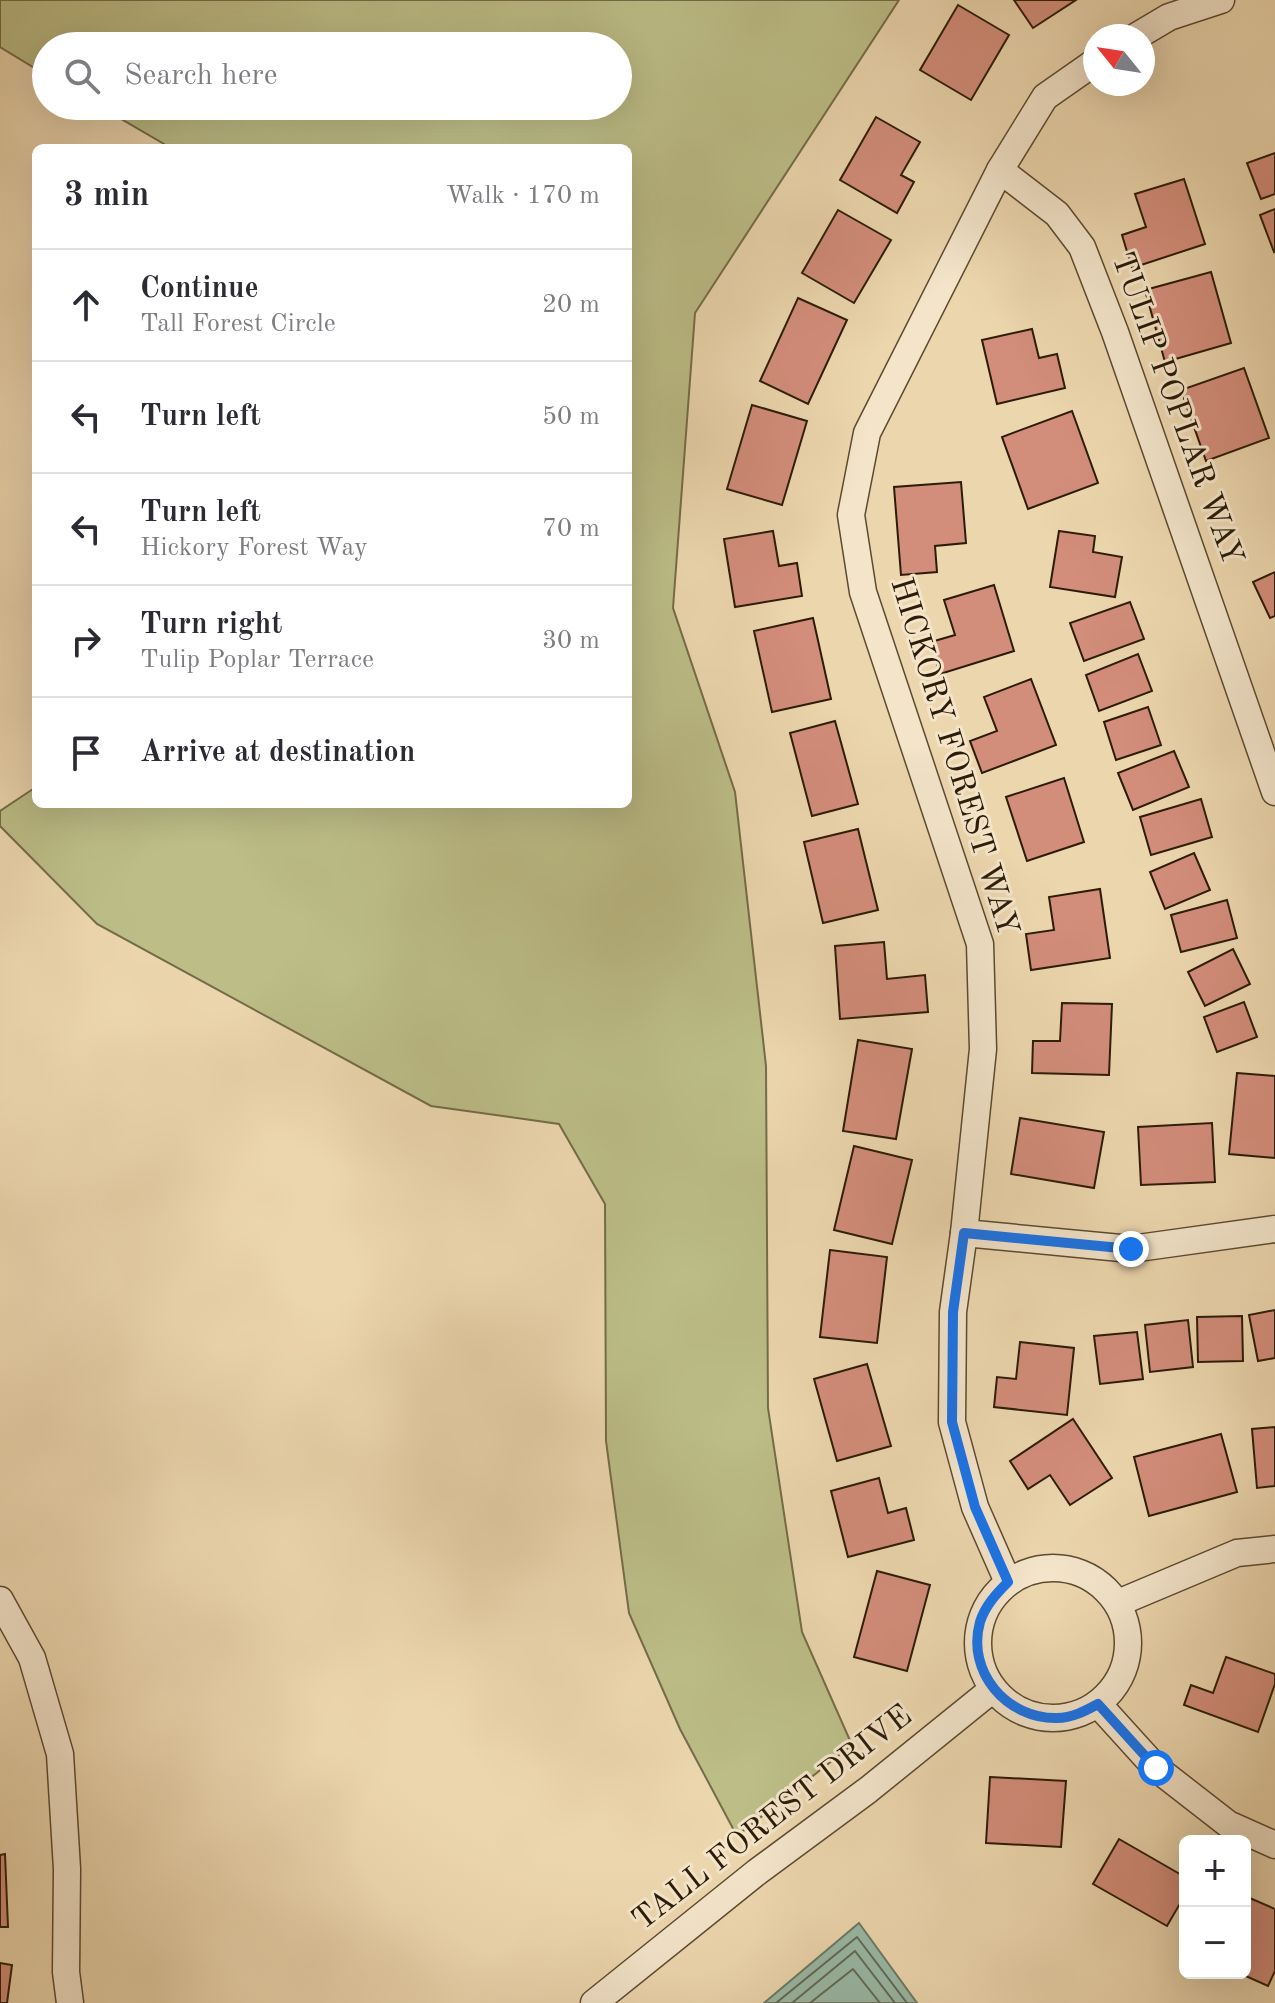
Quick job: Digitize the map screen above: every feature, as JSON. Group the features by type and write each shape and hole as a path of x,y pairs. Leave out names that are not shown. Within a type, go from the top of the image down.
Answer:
{"street":[{"path":"1155,25 1169,17 1221,0"},
{"name":"HICKORY FOREST WAY","path":"1008,1582 975,1507 952,1422 953,1312 983,1049 980,944 863,592 851,515 867,433 1000,170 1045,97 1083,70"},
{"name":"TULIP POPLAR WAY","path":"1000,170 1057,214 1082,247 1115,332 1275,792"},
{"path":"964,1233 1131,1249 1275,1229"},
{"path":"1118,1603 1237,1553 1275,1549"},
{"path":"1067,1569 1081,1572 1102,1585 1118,1603 1128,1636 1126,1660 1117,1683 1098,1704 1079,1714 1058,1718 1032,1715 1008,1704 993,1689 982,1669 978,1643 980,1623 990,1601 1008,1582 1030,1570 1067,1569"},
{"path":"0,1600 32,1658 60,1754 67,1869 66,1972 70,2003"},
{"name":"TALL FOREST DRIVE","path":"594,2003 993,1689"},
{"path":"1098,1704 1156,1768 1228,1824 1275,1845"}],"green space":[{"path":"0,0 899,0 695,313 673,608 735,792 766,1066 768,1408 802,1632 852,1745 737,1836 680,1729 629,1613 606,1441 605,1204 559,1124 431,1106 97,924 0,826 0,811 32,790 32,808 632,808 632,144 164,144 123,120 632,120 632,32 32,32 32,66 0,47"}],"water":[{"path":"859,1923 917,2003 764,2003"}],"building":[{"path":"1014,0 1076,0 1033,28"},
{"path":"958,5 1009,35 971,100 920,70"},
{"path":"876,117 920,142 901,175 914,182 897,213 840,180"},
{"path":"1275,153 1275,194 1261,199 1247,163"},
{"path":"1184,179 1205,244 1132,268 1122,235 1146,227 1135,194"},
{"path":"1275,209 1275,251 1274,252 1260,215"},
{"path":"838,210 891,240 854,303 802,273"},
{"path":"1211,272 1231,343 1165,362 1145,290"},
{"path":"798,298 847,320 808,404 760,381"},
{"path":"1032,329 1039,358 1057,354 1065,388 997,404 982,340"},
{"path":"1244,368 1269,438 1206,461 1181,390"},
{"path":"752,405 807,421 782,505 727,489"},
{"path":"1072,411 1098,483 1028,509 1002,437"},
{"path":"961,482 966,543 935,546 937,572 901,575 894,487"},
{"path":"773,531 779,566 797,563 802,596 735,607 724,539"},
{"path":"1059,531 1095,536 1093,552 1122,557 1115,597 1050,587"},
{"path":"1275,572 1275,616 1270,618 1253,582"},
{"path":"994,585 1014,651 940,674 931,642 955,635 944,600"},
{"path":"1130,602 1144,639 1084,661 1070,623"},
{"path":"813,618 831,699 772,712 754,631"},
{"path":"1138,654 1152,691 1099,711 1086,675"},
{"path":"1031,679 1056,745 982,773 970,741 997,731 984,697"},
{"path":"1148,707 1161,745 1116,760 1104,722"},
{"path":"835,721 858,804 812,816 790,733"},
{"path":"1174,751 1189,787 1133,810 1118,773"},
{"path":"1064,778 1084,842 1027,861 1006,797"},
{"path":"1201,799 1212,837 1151,855 1140,817"},
{"path":"858,829 878,910 823,923 804,842"},
{"path":"1194,853 1210,890 1165,909 1150,872"},
{"path":"1100,889 1110,958 1031,970 1026,934 1054,930 1049,897"},
{"path":"1227,900 1237,938 1181,952 1171,915"},
{"path":"884,942 887,979 925,975 928,1012 840,1019 835,946"},
{"path":"1233,949 1250,984 1205,1006 1188,972"},
{"path":"1244,1002 1257,1037 1217,1052 1204,1017"},
{"path":"1062,1003 1112,1004 1109,1075 1032,1073 1033,1041 1060,1041"},
{"path":"858,1040 912,1049 896,1139 843,1131"},
{"path":"1237,1073 1275,1076 1275,1158 1229,1154"},
{"path":"1020,1118 1104,1132 1094,1188 1011,1174"},
{"path":"1212,1123 1215,1182 1141,1185 1138,1127"},
{"path":"854,1146 912,1160 892,1244 834,1230"},
{"path":"830,1250 887,1257 877,1343 820,1337"},
{"path":"1275,1310 1275,1358 1258,1361 1249,1315"},
{"path":"1242,1316 1243,1361 1198,1362 1197,1317"},
{"path":"1188,1320 1193,1367 1150,1372 1145,1325"},
{"path":"1137,1332 1143,1379 1100,1384 1094,1336"},
{"path":"1020,1342 1074,1348 1067,1415 994,1407 997,1377 1016,1379"},
{"path":"867,1364 891,1446 837,1461 814,1379"},
{"path":"1073,1419 1112,1478 1070,1505 1050,1475 1028,1489 1010,1461"},
{"path":"1275,1427 1275,1486 1257,1488 1252,1429"},
{"path":"1221,1434 1237,1492 1149,1516 1134,1457"},
{"path":"879,1478 888,1513 906,1508 914,1540 848,1557 831,1491"},
{"path":"877,1571 930,1585 907,1671 854,1657"},
{"path":"1226,1657 1275,1674 1275,1684 1258,1732 1184,1705 1191,1685 1213,1693"},
{"path":"990,1777 1066,1781 1061,1847 986,1843"},
{"path":"1119,1839 1179,1874 1179,1905 1167,1926 1093,1884"},
{"path":"5,1854 8,1927 0,1927 0,1855"},
{"path":"1251,1899 1275,1909 1275,1971 1268,1986 1251,1978"},
{"path":"0,1963 12,1965 7,2003 0,2003"}],"route":[{"path":"1131,1249 964,1233 953,1312 952,1422 975,1507 1008,1582 990,1601 980,1623 978,1643 982,1669 993,1689 1008,1704 1032,1715 1058,1718 1079,1714 1098,1704 1156,1768"}]}
